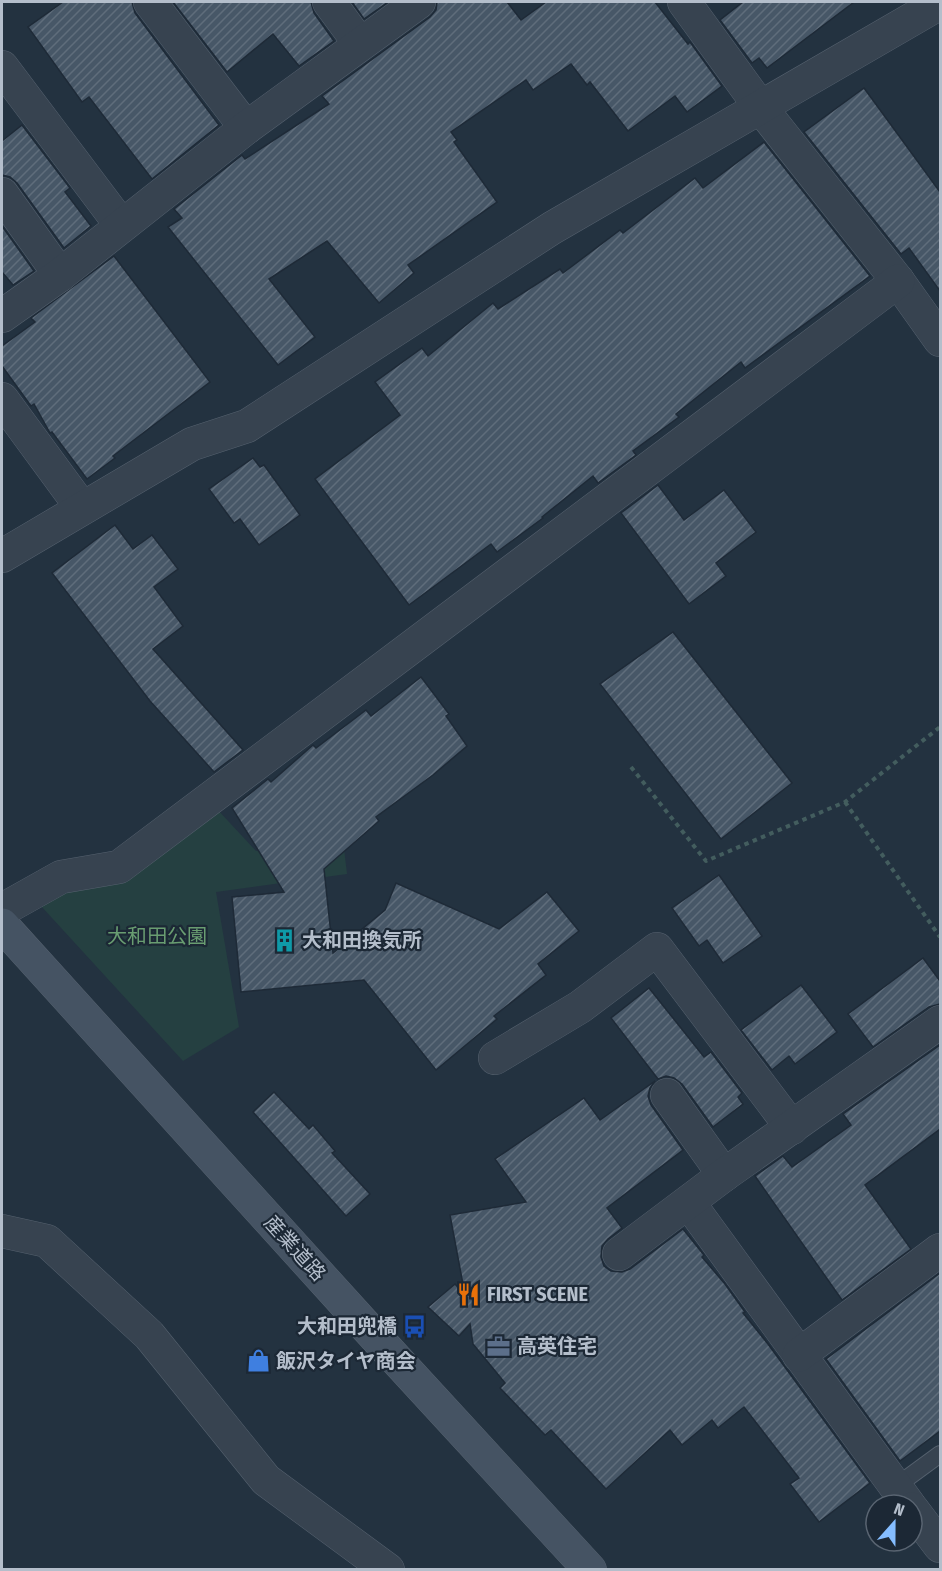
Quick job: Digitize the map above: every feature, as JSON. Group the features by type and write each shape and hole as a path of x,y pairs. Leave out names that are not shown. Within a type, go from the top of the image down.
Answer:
{"main road":[{"name":"産業道路","path":"2,925 360,1320 590,1569"}],"street":[{"path":"150,2 246,128"},
{"path":"329,2 360,44"},
{"path":"2,316 60,275 246,128 418,2"},
{"path":"684,2 761,108 898,281 940,340"},
{"path":"2,556 192,444 247,426 552,228 940,3"},
{"path":"2,67 121,225"},
{"path":"2,194 60,275"},
{"path":"2,910 61,877 119,867 898,281"},
{"path":"2,399 82,508"},
{"path":"495,1058 580,1007 657,949 792,1128"},
{"path":"619,1254 724,1175 940,1022"},
{"path":"667,1095 724,1175"},
{"path":"689,1203 901,1493"},
{"path":"2,1231 48,1241 149,1335 266,1480 388,1569"},
{"path":"799,1354 940,1250"},
{"path":"924,1524 940,1546"}],"lane":[{"path":"911,1493 940,1454"}],"path":[{"path":"631,768 706,861 845,802 940,728"},
{"path":"845,802 940,937"}],"green space":[{"name":"大和田公園","path":"216,808 256,851 330,843 344,849 347,874 216,892 239,1027 183,1061 41,906"}],"building":[{"path":"63,2 132,2 135,13 219,125 152,179 89,97 82,102 28,27"},
{"path":"173,2 311,2 314,13 334,41 299,66 273,34 227,72"},
{"path":"352,2 388,2 364,19"},
{"path":"437,2 507,2 521,20 546,2 655,2 688,44 690,42 722,86 687,112 675,96 628,131 590,82 587,85 571,64 533,90 526,80 451,132 457,140 454,142 497,202 408,265 414,273 379,303 327,241 269,279 315,337 278,365 168,227 182,218 174,209 242,155 245,159 329,104 322,96 430,17 436,10"},
{"path":"743,2 854,2 767,68 759,58 752,63 720,20"},
{"path":"864,88 940,192 940,291 909,248 901,254 804,132"},
{"path":"22,125 70,188 65,192 91,226 64,248 17,183 10,177 2,175 2,141"},
{"path":"764,142 870,276 745,368 741,362 676,414 679,417 633,451 636,455 598,483 593,476 543,518 497,552 491,544 409,605 315,479 400,415 375,382 422,348 428,356 493,303 498,309 560,269 563,273 620,230 623,233 695,178 703,188"},
{"path":"2,226 34,271 13,285 2,272"},
{"path":"114,256 210,382 113,456 115,458 87,479 52,432 50,433 34,404 31,406 2,366 2,346 35,322 31,318"},
{"path":"253,458 260,467 264,465 300,515 259,545 240,519 234,523 209,489"},
{"path":"658,485 684,520 724,490 756,532 716,563 726,576 689,604 621,513"},
{"path":"115,525 133,549 152,535 178,569 154,587 183,626 153,649 243,750 214,772 150,701 52,573"},
{"path":"673,632 792,783 721,839 600,684"},
{"path":"421,677 449,714 446,716 467,746 433,775 376,817 379,821 324,869 333,953 385,910 396,883 499,929 547,892 579,931 538,964 546,975 494,1016 497,1019 436,1070 364,980 241,992 232,897 284,892 232,808 268,779 271,782 313,745 316,748 366,710 371,716"},
{"path":"719,875 762,936 723,963 707,940 699,946 672,908"},
{"path":"923,958 940,981 940,1004 929,1007 873,1047 848,1014"},
{"path":"801,985 837,1032 795,1064 789,1056 772,1070 741,1030"},
{"path":"649,988 704,1057 711,1052 742,1093 738,1097 743,1104 713,1127 682,1084 666,1076 658,1079 611,1018"},
{"path":"940,1045 940,1129 865,1185 911,1249 842,1300 755,1176 783,1156 792,1167 851,1125 843,1114"},
{"path":"655,1081 648,1096 651,1105 683,1150 607,1208 622,1228 602,1246 601,1257 604,1266 611,1271 622,1272 630,1269 683,1229 870,1483 819,1522 790,1484 799,1478 744,1407 718,1428 712,1420 682,1445 670,1430 606,1489 551,1430 545,1435 500,1388 505,1383 473,1344 470,1324 459,1336 428,1307 455,1284 465,1295 450,1215 526,1202 495,1159 584,1098 600,1120"},
{"path":"274,1092 309,1129 313,1125 335,1151 332,1153 370,1194 346,1216 253,1112"},
{"path":"940,1273 940,1431 900,1461 826,1359"}],"place":[{"name":"大和田換気所","path":"284,940"},
{"name":"FIRST SCENE","path":"469,1294"},
{"name":"大和田兜橋","path":"415,1326"},
{"name":"高英住宅","path":"499,1346"},
{"name":"飯沢タイヤ商会","path":"258,1361"}]}
